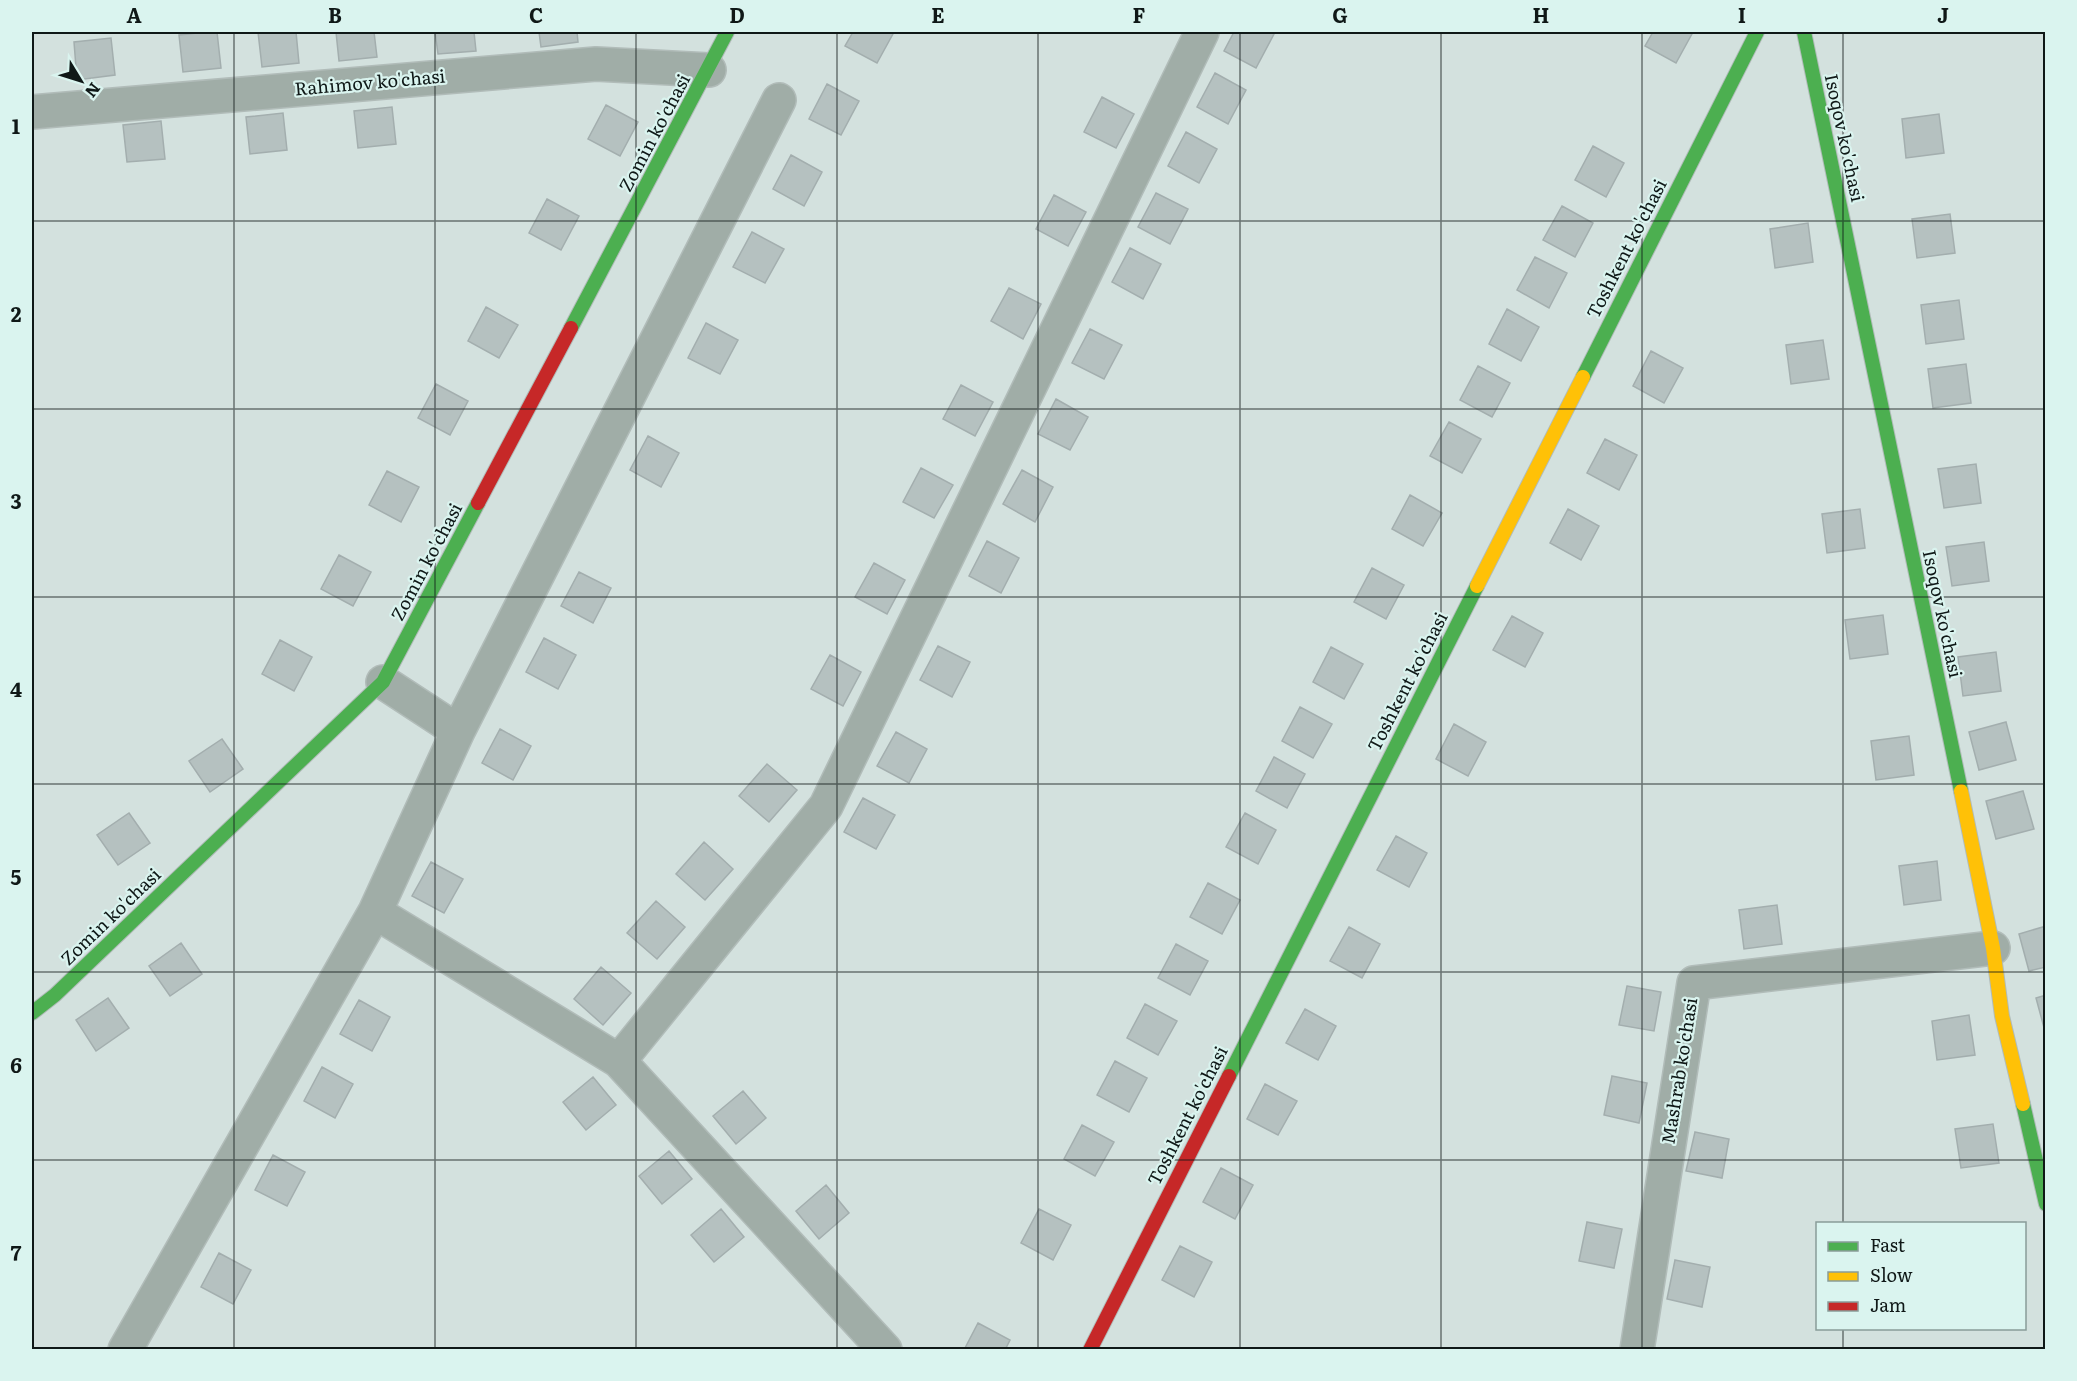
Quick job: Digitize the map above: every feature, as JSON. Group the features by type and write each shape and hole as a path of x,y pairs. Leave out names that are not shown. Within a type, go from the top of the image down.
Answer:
{"street":[{"name":"Zomin ko'chasi","path":"32,1012 54,995 383,682 727,32"},
{"path":"619,1061 826,806 1202,32"},
{"name":"Toshkent ko'chasi","path":"1090,1350 1757,32"},
{"name":"Isoqov ko'chasi","path":"1804,32 1993,948 2002,1016 2046,1204"},
{"name":"Rahimov ko'chasi","path":"32,112 596,64 709,69"},
{"path":"125,1350 375,912 458,731 779,100"},
{"path":"383,682 458,731"},
{"path":"375,912 619,1061 885,1350"},
{"name":"Mashrab ko'chasi","path":"1638,1350 1694,983 1993,948"}],"building":[{"path":"217,32 221,68 183,72 179,35"},
{"path":"258,32 296,32 299,63 262,67"},
{"path":"336,32 374,32 377,57 339,61"},
{"path":"435,32 474,32 476,51 438,54"},
{"path":"539,32 577,32 578,42 541,47"},
{"path":"853,32 894,32 877,63 845,46"},
{"path":"1234,32 1274,34 1256,68 1224,51"},
{"path":"1653,32 1693,32 1676,63 1645,46"},
{"path":"111,38 115,75 77,80 74,42"},
{"path":"1215,73 1246,90 1228,124 1197,107"},
{"path":"827,84 859,101 841,135 809,119"},
{"path":"1102,97 1134,114 1116,148 1084,132"},
{"path":"606,105 638,122 620,156 588,139"},
{"path":"392,107 396,144 358,148 354,111"},
{"path":"283,113 287,150 250,154 246,117"},
{"path":"1939,114 1944,153 1906,158 1902,119"},
{"path":"161,121 165,159 127,162 123,125"},
{"path":"1186,132 1217,149 1199,183 1168,166"},
{"path":"1593,146 1624,163 1606,197 1575,180"},
{"path":"791,155 822,172 804,206 773,189"},
{"path":"1156,193 1188,209 1170,244 1138,227"},
{"path":"1054,195 1086,212 1068,246 1036,229"},
{"path":"547,199 579,216 561,250 529,233"},
{"path":"1562,206 1593,223 1575,257 1543,240"},
{"path":"1950,214 1955,253 1917,258 1912,219"},
{"path":"1808,223 1813,262 1775,268 1770,229"},
{"path":"752,232 784,249 765,283 733,267"},
{"path":"1130,248 1161,264 1143,299 1112,282"},
{"path":"1535,257 1567,273 1549,308 1517,290"},
{"path":"1009,288 1041,304 1023,339 991,321"},
{"path":"1959,300 1964,339 1926,344 1921,305"},
{"path":"486,307 518,325 499,358 468,341"},
{"path":"1507,309 1539,327 1521,361 1489,344"},
{"path":"706,323 738,340 720,374 688,358"},
{"path":"1090,329 1122,345 1104,379 1072,363"},
{"path":"1823,340 1829,379 1791,384 1786,345"},
{"path":"1651,351 1683,368 1664,403 1633,386"},
{"path":"1966,364 1971,403 1933,408 1928,369"},
{"path":"1478,366 1510,383 1492,417 1460,400"},
{"path":"436,384 468,401 450,435 418,418"},
{"path":"961,385 993,402 975,436 943,419"},
{"path":"1056,399 1088,417 1070,450 1038,434"},
{"path":"1449,422 1481,439 1462,473 1430,456"},
{"path":"648,436 679,453 661,487 630,470"},
{"path":"1605,439 1637,455 1619,490 1587,473"},
{"path":"1976,464 1981,503 1944,508 1938,469"},
{"path":"921,468 953,485 934,518 903,502"},
{"path":"1022,470 1053,487 1035,522 1003,504"},
{"path":"387,471 419,487 401,522 369,505"},
{"path":"1410,495 1442,513 1423,546 1392,529"},
{"path":"1568,509 1599,526 1581,560 1550,543"},
{"path":"1860,509 1865,548 1827,553 1822,514"},
{"path":"987,541 1019,558 1001,593 969,576"},
{"path":"1984,542 1989,581 1952,586 1946,547"},
{"path":"339,555 371,572 353,606 321,589"},
{"path":"874,563 905,580 887,614 855,597"},
{"path":"1372,568 1404,585 1386,619 1354,602"},
{"path":"579,572 611,588 593,623 561,606"},
{"path":"1883,615 1888,654 1850,659 1845,620"},
{"path":"1512,616 1543,633 1525,667 1493,650"},
{"path":"544,638 576,655 558,689 526,672"},
{"path":"280,640 312,657 294,691 262,674"},
{"path":"938,646 970,662 952,697 920,680"},
{"path":"1331,647 1363,664 1344,699 1313,682"},
{"path":"1996,652 2001,691 1963,696 1958,657"},
{"path":"830,655 861,672 843,706 811,689"},
{"path":"1300,707 1332,724 1313,758 1282,741"},
{"path":"2006,722 2016,760 1979,770 1969,732"},
{"path":"1454,724 1486,742 1468,776 1436,759"},
{"path":"500,729 531,746 513,780 482,763"},
{"path":"896,732 927,749 909,783 877,766"},
{"path":"1909,736 1914,775 1876,780 1871,741"},
{"path":"222,739 243,769 210,792 189,761"},
{"path":"1274,757 1305,774 1287,808 1256,791"},
{"path":"767,764 797,790 769,822 739,796"},
{"path":"2023,791 2034,829 1996,839 1986,801"},
{"path":"863,798 895,815 876,849 844,832"},
{"path":"129,813 150,843 118,865 97,835"},
{"path":"1245,813 1276,830 1258,864 1226,847"},
{"path":"1396,836 1427,853 1409,887 1377,870"},
{"path":"704,842 733,869 705,900 676,874"},
{"path":"1937,861 1941,900 1904,905 1899,866"},
{"path":"431,862 463,879 444,913 412,896"},
{"path":"1208,883 1240,900 1222,934 1190,917"},
{"path":"656,901 685,927 657,959 627,933"},
{"path":"1777,905 1782,944 1744,949 1739,910"},
{"path":"2046,926 2046,967 2029,971 2019,934"},
{"path":"1349,927 1380,944 1362,978 1330,961"},
{"path":"181,943 202,974 170,996 149,966"},
{"path":"1176,944 1208,961 1190,995 1158,978"},
{"path":"601,967 631,993 603,1025 574,999"},
{"path":"1627,986 1661,992 1654,1031 1619,1025"},
{"path":"2046,995 2046,1035 2036,998"},
{"path":"108,998 129,1028 96,1051 76,1020"},
{"path":"359,1000 390,1017 372,1051 340,1034"},
{"path":"1145,1004 1177,1021 1158,1055 1127,1038"},
{"path":"1305,1009 1336,1026 1318,1060 1286,1043"},
{"path":"1969,1015 1975,1055 1937,1060 1932,1021"},
{"path":"1115,1061 1147,1078 1129,1112 1097,1095"},
{"path":"322,1067 353,1084 335,1118 304,1101"},
{"path":"1612,1076 1647,1083 1639,1123 1604,1115"},
{"path":"593,1077 616,1105 586,1130 563,1102"},
{"path":"1265,1084 1297,1101 1278,1135 1247,1119"},
{"path":"743,1091 766,1118 736,1144 713,1116"},
{"path":"1993,1124 1999,1163 1961,1168 1955,1129"},
{"path":"1082,1125 1114,1142 1095,1176 1064,1159"},
{"path":"1695,1132 1729,1139 1722,1178 1686,1171"},
{"path":"669,1151 692,1179 662,1204 639,1176"},
{"path":"273,1155 305,1172 287,1206 255,1190"},
{"path":"1221,1168 1253,1185 1235,1219 1203,1202"},
{"path":"826,1185 849,1213 819,1239 796,1211"},
{"path":"721,1209 744,1237 714,1262 691,1235"},
{"path":"1039,1209 1071,1225 1053,1260 1021,1243"},
{"path":"1587,1222 1622,1229 1614,1268 1579,1261"},
{"path":"1180,1246 1212,1262 1194,1297 1162,1280"},
{"path":"219,1253 251,1270 233,1304 201,1287"},
{"path":"1675,1260 1710,1267 1702,1307 1667,1299"},
{"path":"978,1323 1010,1340 1005,1350 964,1350"}],"traffic: fast":[{"path":"571,328 727,32"},
{"path":"1583,377 1757,32"},
{"path":"1804,32 1961,791"},
{"path":"32,1013 55,995 383,682 478,503"},
{"path":"1229,1076 1477,586"},
{"path":"2023,1104 2046,1204"}],"traffic: slow":[{"path":"1477,586 1583,377"},
{"path":"1961,791 1993,948 2002,1016 2023,1104"}],"traffic: jam":[{"path":"478,503 571,328"},
{"path":"1090,1350 1229,1076"}]}
